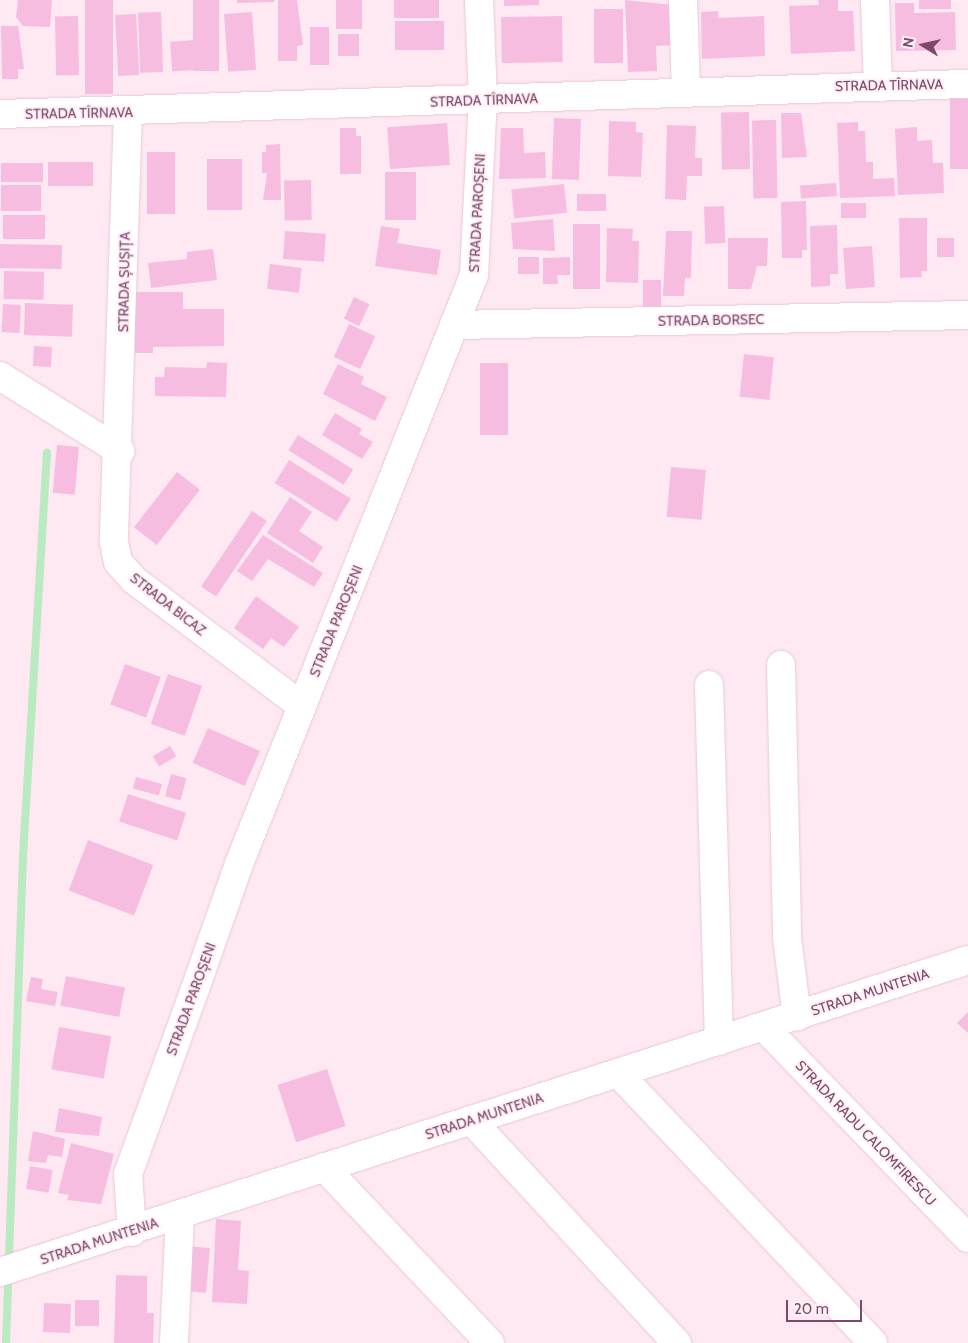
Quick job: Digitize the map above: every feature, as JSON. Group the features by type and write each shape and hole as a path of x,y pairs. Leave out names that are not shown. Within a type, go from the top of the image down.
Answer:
{"street":[{"name":"STRADA PAROȘENI","path":"132,1232 128,1174 239,864 474,276 483,100 479,0"},
{"path":"683,0 686,90"},
{"path":"875,0 878,84"},
{"name":"STRADA TÎRNAVA","path":"0,114 128,112 483,100 686,90 878,84 968,84"},
{"name":"STRADA ȘUȘIȚA","path":"120,451 128,112"},
{"name":"STRADA BORSEC","path":"454,325 968,315"},
{"path":"0,376 120,451"},
{"name":"STRADA BICAZ","path":"120,451 114,542 118,562 134,580 302,706"},
{"path":"781,665 787,938 797,1016"},
{"path":"709,685 718,1041"},
{"name":"STRADA MUNTENIA","path":"0,1272 132,1232 324,1167 968,960"},
{"name":"STRADA RADU CALOMFIRESCU","path":"764,1027 968,1238"},
{"path":"618,1073 873,1343"},
{"path":"471,1120 677,1343"},
{"path":"324,1167 490,1343"},
{"path":"174,1343 180,1215"}],"building":[{"path":"18,0 52,0 50,27 23,26 16,17"},
{"path":"85,0 113,0 113,94 85,94"},
{"path":"193,0 219,0 219,71 193,71"},
{"path":"237,0 274,0 274,2 237,3"},
{"path":"278,0 297,0 303,45 297,46 297,61 278,61"},
{"path":"336,0 362,0 362,29 336,29"},
{"path":"394,0 439,0 439,18 394,18"},
{"path":"504,0 539,0 539,5 504,6"},
{"path":"625,0 673,5 674,45 656,46 657,71 628,72"},
{"path":"818,0 838,0 838,11 853,11 855,51 791,54 789,6 819,5"},
{"path":"919,0 951,0 951,9 919,9"},
{"path":"895,3 914,3 914,13 955,12 956,50 896,51"},
{"path":"594,9 623,9 623,63 594,63"},
{"path":"718,11 718,18 764,16 765,56 702,59 701,12"},
{"path":"161,12 163,72 140,73 138,13"},
{"path":"252,12 256,70 228,72 224,14"},
{"path":"136,14 139,75 118,76 115,15"},
{"path":"55,16 78,16 79,75 56,75"},
{"path":"562,16 563,62 502,63 501,17"},
{"path":"395,21 444,21 444,50 395,50"},
{"path":"1,26 18,26 24,69 18,69 18,79 2,79"},
{"path":"310,27 329,27 329,65 310,65"},
{"path":"338,34 359,34 359,56 338,56"},
{"path":"194,40 196,70 172,72 170,42"},
{"path":"950,95 968,95 968,169 950,169"},
{"path":"721,112 749,112 750,169 722,169"},
{"path":"781,113 801,113 807,157 782,158"},
{"path":"554,118 581,119 579,180 552,179"},
{"path":"752,120 776,120 777,198 753,198"},
{"path":"609,121 636,122 636,132 643,133 641,177 608,176"},
{"path":"858,122 858,131 865,131 866,162 873,162 873,179 894,178 895,196 840,198 837,123"},
{"path":"447,123 450,165 390,169 387,127"},
{"path":"667,125 696,126 695,158 702,158 702,176 687,176 686,200 665,199"},
{"path":"917,127 917,141 932,140 933,163 943,163 944,193 898,195 895,129"},
{"path":"340,128 356,128 356,136 361,136 361,174 340,174"},
{"path":"501,128 523,128 524,153 545,152 546,178 499,179"},
{"path":"280,144 281,200 263,200 267,173 262,173 262,152 266,152 266,145"},
{"path":"147,152 175,152 175,214 147,214"},
{"path":"207,159 242,159 242,210 207,210"},
{"path":"48,162 93,162 93,186 48,186"},
{"path":"1,163 43,163 43,182 1,182"},
{"path":"385,172 416,172 416,220 385,220"},
{"path":"284,180 311,180 312,220 285,220"},
{"path":"836,183 837,196 801,198 800,186"},
{"path":"564,184 567,213 514,218 511,190"},
{"path":"1,185 41,185 41,211 1,211"},
{"path":"577,194 606,194 606,211 577,211"},
{"path":"806,201 807,250 802,250 802,258 782,258 781,202"},
{"path":"841,203 866,203 866,218 841,218"},
{"path":"724,206 725,243 705,244 704,207"},
{"path":"3,215 45,215 45,239 3,239"},
{"path":"899,218 927,218 927,271 921,271 922,277 900,278"},
{"path":"553,219 555,251 513,249 511,223"},
{"path":"573,224 600,224 600,289 573,289"},
{"path":"837,225 838,274 830,274 830,286 811,287 810,226"},
{"path":"381,226 400,229 397,243 441,250 437,275 375,266"},
{"path":"607,228 633,229 632,241 639,241 638,283 606,282"},
{"path":"285,231 326,234 324,262 283,259"},
{"path":"666,231 692,231 691,278 685,278 684,296 663,296"},
{"path":"728,238 768,238 767,266 757,266 751,289 728,289"},
{"path":"937,238 954,238 954,257 937,257"},
{"path":"0,244 62,245 62,269 0,268"},
{"path":"872,246 875,287 846,289 843,248"},
{"path":"213,249 217,280 151,288 148,263 187,259 187,252"},
{"path":"518,257 539,257 539,274 518,274"},
{"path":"570,257 570,275 557,275 558,284 543,284 543,258"},
{"path":"270,264 302,268 299,293 267,289"},
{"path":"4,271 44,272 44,300 4,299"},
{"path":"643,280 661,280 661,307 643,307"},
{"path":"135,292 183,292 183,309 224,309 224,346 153,347 153,353 135,353"},
{"path":"354,297 369,304 359,326 344,319"},
{"path":"25,303 73,305 72,337 24,335"},
{"path":"3,304 21,305 20,333 2,332"},
{"path":"349,324 375,336 360,369 334,357"},
{"path":"34,346 52,347 51,367 33,366"},
{"path":"744,354 774,357 769,400 740,397"},
{"path":"207,362 227,363 226,397 155,396 155,377 164,377 165,367 206,368"},
{"path":"480,363 508,363 508,435 480,435"},
{"path":"338,364 364,377 361,384 387,397 375,421 323,394"},
{"path":"335,413 362,429 359,434 373,442 362,459 322,435"},
{"path":"298,435 353,469 344,485 288,450"},
{"path":"57,445 79,447 75,495 53,493"},
{"path":"289,460 351,499 337,522 275,483"},
{"path":"671,467 706,470 702,520 667,517"},
{"path":"177,472 200,490 157,545 134,527"},
{"path":"290,497 312,512 299,531 323,547 313,563 267,533"},
{"path":"252,511 267,521 216,597 201,586"},
{"path":"263,535 323,573 314,587 268,559 252,581 237,571"},
{"path":"256,596 299,627 284,647 271,638 263,649 234,628"},
{"path":"125,664 161,677 146,717 110,704"},
{"path":"168,674 202,686 185,736 151,724"},
{"path":"208,728 260,751 245,786 193,763"},
{"path":"170,746 176,756 159,767 153,756"},
{"path":"171,774 186,778 181,800 165,796"},
{"path":"136,777 162,784 159,796 133,789"},
{"path":"128,794 186,813 177,840 119,822"},
{"path":"88,840 153,865 134,915 69,890"},
{"path":"66,976 125,987 119,1017 60,1005"},
{"path":"31,977 43,979 41,989 58,992 55,1006 26,1001"},
{"path":"968,1012 968,1033 957,1023"},
{"path":"59,1027 111,1036 104,1079 52,1069"},
{"path":"327,1069 346,1126 296,1142 278,1085"},
{"path":"59,1108 102,1117 99,1136 55,1132"},
{"path":"33,1131 65,1139 62,1157 48,1155 46,1163 28,1161"},
{"path":"71,1143 114,1154 101,1204 67,1200 69,1195 58,1193"},
{"path":"30,1166 53,1170 49,1193 26,1189"},
{"path":"216,1219 241,1221 238,1270 249,1271 247,1304 212,1302"},
{"path":"187,1246 210,1248 206,1293 183,1291"},
{"path":"116,1275 147,1276 147,1313 154,1313 153,1343 114,1343"},
{"path":"75,1300 99,1300 99,1326 75,1326"},
{"path":"44,1303 71,1304 70,1333 43,1332"}],"waterway":[{"path":"6,1343 23,856 47,453"}]}
